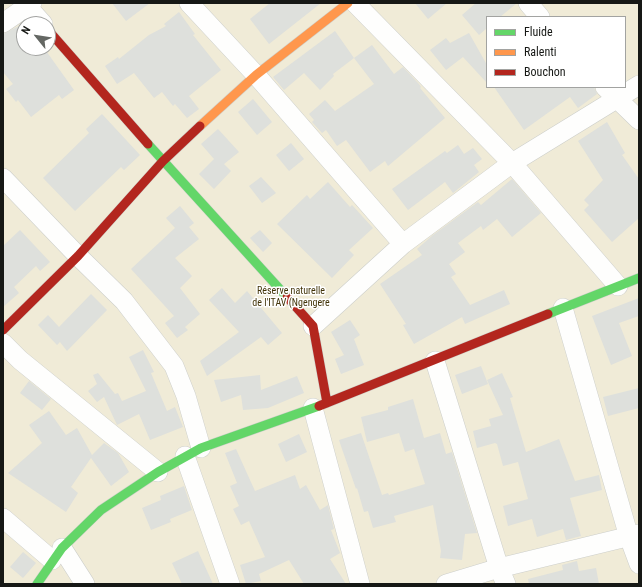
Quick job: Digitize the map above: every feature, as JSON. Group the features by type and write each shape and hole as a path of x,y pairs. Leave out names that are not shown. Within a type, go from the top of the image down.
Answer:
{"street":[{"path":"189,3 256,75 403,244"},
{"path":"3,330 78,256 163,161 256,75 348,3"},
{"path":"355,3 512,163 618,286"},
{"path":"528,3 539,16"},
{"path":"3,22 29,4 37,16"},
{"path":"56,39 163,161 313,326 320,406 360,584"},
{"path":"313,326 403,244 512,163 611,93 639,85"},
{"path":"611,93 639,120"},
{"path":"3,178 78,256 124,301 174,366 186,396 193,452 230,584"},
{"path":"37,584 57,554 101,510 158,472 193,452 320,406 436,361 639,278"},
{"path":"563,308 634,535 639,564"},
{"path":"3,343 20,360 158,472"},
{"path":"436,361 502,576"},
{"path":"3,518 57,554 85,584"},
{"path":"446,584 502,576 634,535"}],"green space":[{"name":"Réserve naturelle de l'ITAV (Ngengere","path":"3,3 639,3 639,584 3,584"}],"building":[{"path":"112,3 150,3 126,21"},
{"path":"270,3 321,3 269,44 250,19"},
{"path":"415,3 447,3 428,19"},
{"path":"476,3 517,3 501,16 486,16 486,29 479,35 462,15"},
{"path":"179,12 195,34 193,35 221,70 189,96 199,109 187,118 175,104 173,106 162,92 154,98 134,73 117,84 105,66 118,57 119,59 149,35 166,26 164,24"},
{"path":"16,28 16,56 50,56 74,90 62,99 59,95 31,117 18,100 16,102 6,89 13,84 3,72 3,34"},
{"path":"335,31 354,58 333,74 334,76 320,90 304,73 284,90 273,77"},
{"path":"469,33 486,63 486,82 463,57 446,70 430,50 446,38 450,43"},
{"path":"372,45 394,74 403,67 419,84 421,87 420,88 445,118 388,166 385,161 370,172 346,140 337,146 326,130 322,133 312,122 314,120 309,114 325,100 335,111 374,84 354,58"},
{"path":"495,88 594,88 597,94 578,108 570,97 524,130"},
{"path":"253,99 272,122 257,135 238,112"},
{"path":"102,114 140,155 124,170 121,167 75,211 43,178 89,133 86,129"},
{"path":"607,122 625,153 622,155 639,179 639,218 612,242 584,210 589,205 584,200 603,180 578,141"},
{"path":"218,129 239,152 224,164 231,171 214,189 199,174 214,159 201,144"},
{"path":"291,143 304,159 289,171 276,155"},
{"path":"458,145 464,154 473,148 482,159 474,165 479,172 453,193 445,182 408,210 392,189 445,151 447,153"},
{"path":"261,177 276,193 262,203 249,186"},
{"path":"512,179 541,213 512,237 497,219 483,230 481,226 458,243 465,252 449,264 456,274 451,277 470,305 504,290 510,304 465,324 462,317 414,344 403,325 406,324 380,284 422,255 417,249 433,235 478,202 481,205"},
{"path":"328,182 350,207 352,205 373,228 349,250 354,255 332,278 277,224 307,195 310,199"},
{"path":"180,206 194,223 189,227 199,239 175,258 192,276 180,288 200,314 185,327 188,330 177,338 165,323 174,316 131,269 175,228 166,218"},
{"path":"20,230 50,262 40,271 36,266 14,287 19,293 3,307 3,246"},
{"path":"260,230 272,243 263,252 250,238"},
{"path":"222,288 235,303 247,291 282,333 268,345 261,337 207,376 200,361 239,332 209,300"},
{"path":"91,294 107,310 67,351 60,342 57,345 38,325 48,315 59,327"},
{"path":"639,298 639,316 619,323 632,356 611,365 592,316"},
{"path":"350,320 360,335 354,339 364,365 341,374 335,359 344,355 331,332"},
{"path":"143,350 154,372 151,373 167,411 175,407 183,427 150,440 139,414 117,425 104,397 97,402 88,391 97,384 93,375 98,373 115,394 118,393 122,401 146,391 129,357"},
{"path":"481,366 488,384 462,394 455,375"},
{"path":"502,373 513,397 510,398 526,452 559,439 575,481 599,475 602,490 570,498 581,536 566,540 563,529 537,537 532,519 508,526 503,506 528,499 518,462 503,466 497,444 495,443 477,448 473,431 491,426 489,419 503,415 487,380"},
{"path":"260,375 261,390 297,376 304,393 268,408 243,410 241,395 221,402 214,380"},
{"path":"29,381 51,399 42,410 20,393"},
{"path":"639,388 639,408 608,416 603,397"},
{"path":"413,399 424,438 440,433 446,454 452,452 477,533 465,534 462,560 440,558 441,551 433,505 394,516 396,522 373,528 368,511 364,512 357,488 356,489 339,440 361,433 382,495 388,493 389,495 425,484 414,449 405,452 399,433 367,442 361,417 388,410 388,407"},
{"path":"49,411 66,435 77,428 92,455 104,443 118,453 129,472 111,486 91,458 71,487 78,493 66,512 8,473 42,443 29,425"},
{"path":"299,434 307,452 286,462 278,444"},
{"path":"236,449 255,491 295,475 300,489 306,485 320,510 328,505 334,529 331,530 340,553 330,559 346,584 304,584 289,560 259,574 261,581 246,584 240,565 265,557 249,521 241,525 233,509 239,506 230,486 237,483 225,453"},
{"path":"184,486 192,510 170,519 171,522 151,530 142,508 161,500 160,496"},
{"path":"198,551 213,584 182,584 172,563"},
{"path":"23,552 36,563 23,578 10,567"},
{"path":"577,561 579,571 596,568 599,584 529,584 528,579 563,570 562,565"}],"traffic: fast":[{"path":"148,144 287,297"},
{"path":"548,314 639,278"},
{"path":"37,584 62,548 101,510 158,472 201,448 319,406"}],"traffic: slow":[{"path":"200,126 256,75 348,3"}],"traffic: jam":[{"path":"56,39 148,144"},
{"path":"3,330 78,256 163,161 200,126"},
{"path":"287,297 313,326 327,403"},
{"path":"319,406 548,314"}]}
